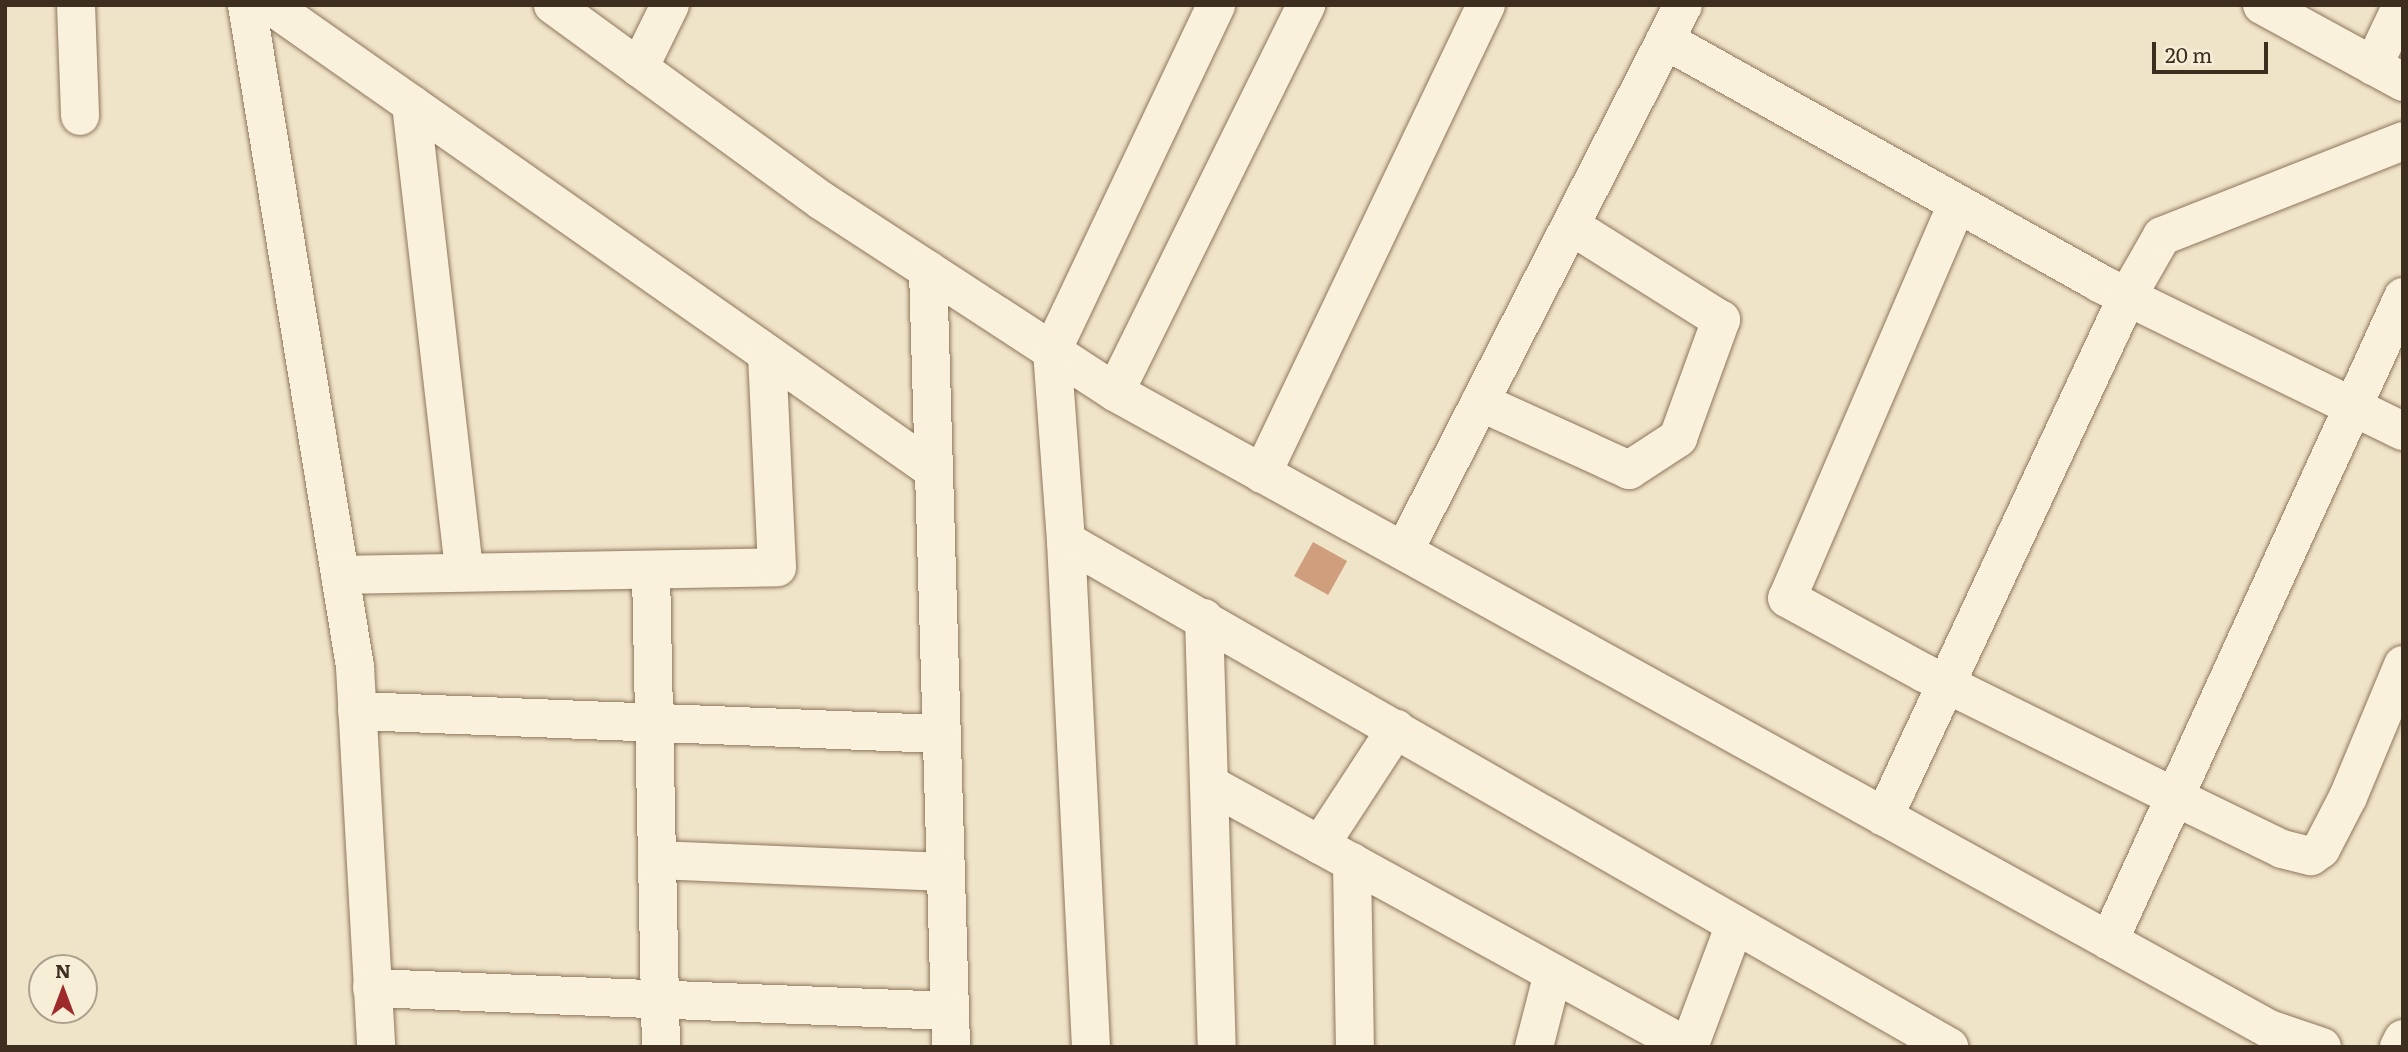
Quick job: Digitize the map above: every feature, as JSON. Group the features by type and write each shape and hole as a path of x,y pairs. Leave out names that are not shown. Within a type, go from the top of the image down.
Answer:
{"street":[{"path":"76,5 80,116"},
{"path":"247,5 340,575 357,711 376,1047"},
{"path":"270,5 933,470"},
{"path":"553,5 822,201 1115,393 2109,941 2266,1038 2322,1047"},
{"path":"639,68 670,5"},
{"path":"1091,1047 1066,541 1052,351 1216,5"},
{"path":"1115,393 1306,5"},
{"path":"1262,474 1486,5"},
{"path":"1404,551 1683,5"},
{"path":"2262,5 2388,74 2402,5"},
{"path":"1665,40 2127,297 2403,430"},
{"path":"411,104 464,572"},
{"path":"1884,817 2127,297 2162,236 2403,141"},
{"path":"1957,204 1787,598 1947,683 2175,797 2282,849 2311,856 2321,849 2348,797 2403,665"},
{"path":"1480,402 1629,470 1678,438 1721,320 1571,226"},
{"path":"372,988 660,999 950,1029 928,270"},
{"path":"2109,941 2403,297"},
{"path":"340,575 651,572 777,567 767,354"},
{"path":"1066,541 1949,1047"},
{"path":"651,572 661,1047"},
{"path":"1203,618 1217,1047"},
{"path":"357,711 941,734"},
{"path":"1355,1047 1336,853 1396,729"},
{"path":"1209,784 1688,1047 1735,924"},
{"path":"657,860 945,872"},
{"path":"1534,1047 1553,973"},
{"path":"2399,1047 2403,1039"}],"building":[{"path":"1313,542 1347,561 1328,595 1294,576"}]}
